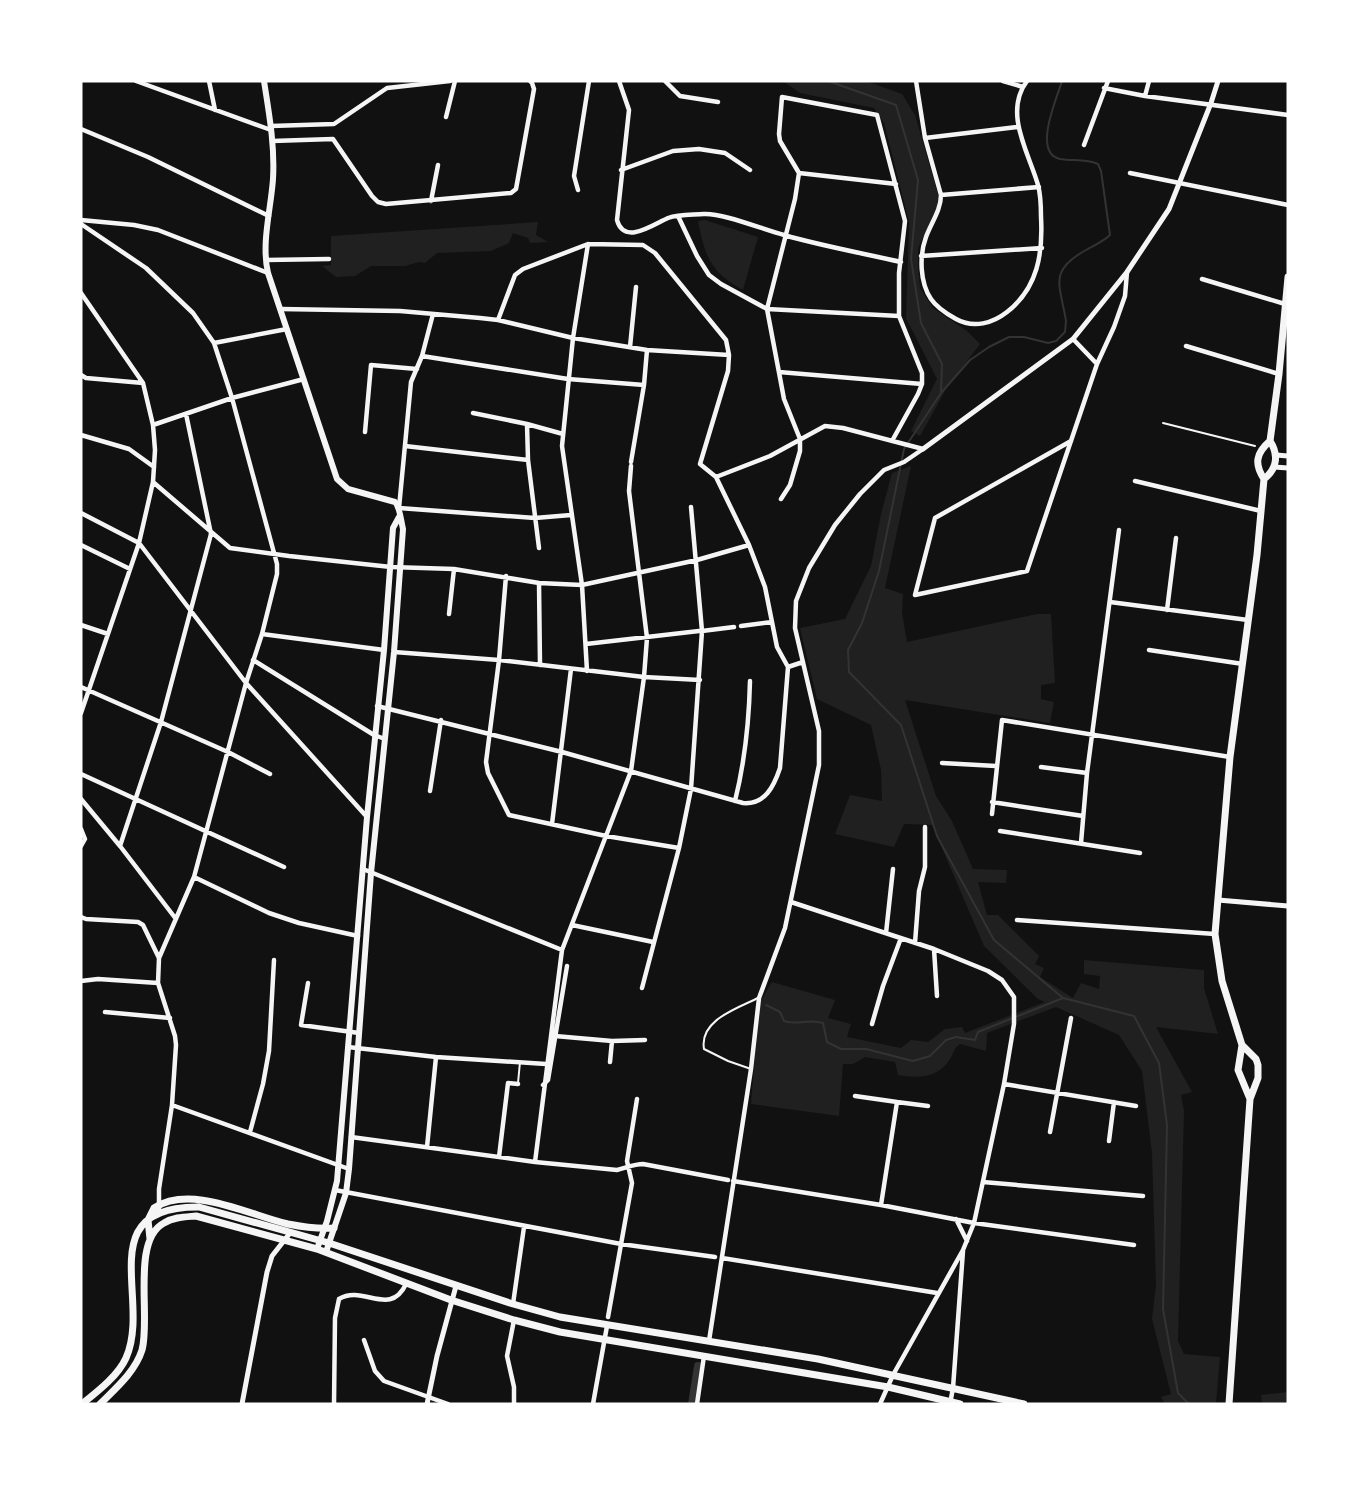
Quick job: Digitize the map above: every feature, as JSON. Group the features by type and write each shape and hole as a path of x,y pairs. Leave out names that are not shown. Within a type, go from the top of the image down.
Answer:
{"main road":[{"path":"264,81 271,128 273,169 266,260 268,273 339,482 348,489 394,501 399,508 403,529 389,708 371,873 349,1169 346,1193 326,1252"},
{"path":"1264,479 1274,467 1276,455 1270,441 1288,277"},
{"path":"1250,1099 1238,1070 1242,1045 1222,981 1215,934 1230,757 1262,512 1264,479 1258,469 1257,460 1260,451 1270,441"},
{"path":"317,1249 325,1229 335,1190 338,1166 393,528 399,517"},
{"path":"1229,1404 1250,1099 1258,1078 1256,1059 1242,1045"},
{"path":"150,1239 148,1220 150,1213 159,1205 169,1201 187,1199 206,1200 288,1224 334,1228"},
{"path":"82,1404 114,1376 126,1359 133,1335 129,1264 137,1232 148,1220 180,1207 199,1207 329,1243 456,1286 560,1317 608,1322 818,1359 1024,1404"},
{"path":"100,1404 134,1367 141,1352 145,1336 146,1256 150,1239 163,1223 179,1217 196,1216 317,1249 406,1284 514,1320 606,1341 888,1387 960,1404"}],"street":[{"path":"136,81 271,128 334,124 387,88 452,81 446,117"},
{"path":"209,81 215,110"},
{"path":"272,141 333,139 372,196 378,202 386,204 511,193 516,189 534,89 530,81"},
{"path":"578,190 574,176 589,81"},
{"path":"620,81 628,110 617,220 618,225 627,231 638,232 678,216 708,214 785,236 901,262"},
{"path":"665,81 680,96 718,102"},
{"path":"916,81 925,138 941,195 941,203 926,237 921,256 923,280 931,299 945,312 960,321 979,325 997,320 1015,306 1036,273 1042,248 1039,187 1017,127 1017,112 1023,87 1028,81"},
{"path":"1003,81 1023,87"},
{"path":"1084,145 1108,81"},
{"path":"1145,96 1149,81"},
{"path":"709,1341 722,1258 730,1181 751,1070 759,998 785,928 820,754 819,731 794,621 796,600 809,568 835,525 884,470 904,462 923,449 1073,339 1158,229 1180,183 1218,81"},
{"path":"1104,88 1145,96 1288,115"},
{"path":"781,499 790,485 800,451 800,439 784,399 767,309 800,173 780,141 782,97 877,115 906,221 901,262 899,316 922,373 922,384 892,441"},
{"path":"925,138 1017,127"},
{"path":"81,129 148,157 269,216"},
{"path":"621,170 673,152 699,149 725,153 750,170"},
{"path":"431,201 438,165"},
{"path":"1131,172 1288,205"},
{"path":"800,173 896,184"},
{"path":"941,195 1039,187"},
{"path":"678,216 709,275 767,309 899,316"},
{"path":"81,222 134,225 158,230 268,273"},
{"path":"81,222 146,268 193,313 214,343 232,398 276,555 277,574 262,634 246,683 194,877 159,958 158,983 176,1045 172,1105 159,1189 159,1214"},
{"path":"587,671 582,585 562,452 573,338 588,244"},
{"path":"378,706 441,720 750,804 766,795 780,768 788,667 777,647 763,580 749,545 716,477 700,464 728,371 729,355 726,340 655,254 644,245 588,244 523,269 515,275 498,320"},
{"path":"921,256 1042,248"},
{"path":"266,260 329,259"},
{"path":"1071,441 935,518 915,595 1027,571 1071,441 1097,364 1125,296 1127,272"},
{"path":"1202,279 1286,299"},
{"path":"630,347 636,287"},
{"path":"81,293 142,383 153,425 154,467 140,543 81,713"},
{"path":"280,309 400,311 498,320 573,338 647,350 729,355"},
{"path":"433,314 422,357 411,382 399,508 536,518 571,515"},
{"path":"214,343 287,329"},
{"path":"1073,339 1097,364"},
{"path":"1186,346 1279,375"},
{"path":"535,1162 562,950 631,771 644,677 646,638 628,491 647,350"},
{"path":"422,357 568,379 644,385"},
{"path":"365,432 371,365 417,369"},
{"path":"779,372 922,384"},
{"path":"81,375 86,378 142,383"},
{"path":"153,425 232,398 304,379"},
{"path":"472,413 563,434"},
{"path":"120,846 161,722 211,534 186,414"},
{"path":"527,424 528,460 539,548"},
{"path":"716,477 770,456 825,426 843,428 923,449"},
{"path":"81,435 129,449 154,467"},
{"path":"405,446 528,460"},
{"path":"1276,455 1288,456"},
{"path":"1274,467 1288,468"},
{"path":"1135,481 1262,512"},
{"path":"153,482 230,548 276,555 391,567 454,569 539,582 582,585 696,560 749,545"},
{"path":"642,988 692,789 700,680 700,631 692,507"},
{"path":"81,513 140,543 246,683 367,817"},
{"path":"1081,843 1087,773 1119,530"},
{"path":"1167,610 1176,538"},
{"path":"81,544 130,569"},
{"path":"449,614 454,569"},
{"path":"506,576 499,660 486,762 488,773 509,815 606,836 679,848"},
{"path":"539,582 540,665"},
{"path":"1110,602 1248,620"},
{"path":"741,626 772,622"},
{"path":"81,625 108,634"},
{"path":"586,644 734,627"},
{"path":"262,634 384,650"},
{"path":"1149,650 1243,664"},
{"path":"394,652 499,660 644,677 700,680"},
{"path":"253,660 385,740"},
{"path":"788,667 802,662"},
{"path":"552,824 571,669"},
{"path":"735,801 745,758 750,681"},
{"path":"81,687 228,752 270,774"},
{"path":"430,791 441,720"},
{"path":"992,814 1002,720 1230,757"},
{"path":"942,763 996,766"},
{"path":"1041,767 1087,773"},
{"path":"81,774 284,867"},
{"path":"81,800 176,919"},
{"path":"992,802 1083,816"},
{"path":"915,943 919,891 925,867 925,827"},
{"path":"81,828 84,835 84,844 81,846"},
{"path":"1000,831 1140,853"},
{"path":"886,933 893,869"},
{"path":"363,870 562,950"},
{"path":"194,877 269,913 299,923 358,936"},
{"path":"1218,900 1288,906"},
{"path":"790,902 934,949 988,971 1002,980 1014,997 1014,1024 1004,1084 974,1223 963,1250 937,1293 880,1404"},
{"path":"81,917 138,922 143,925 159,958"},
{"path":"1017,920 1215,934"},
{"path":"572,925 653,942"},
{"path":"872,1023 901,938"},
{"path":"934,949 937,996"},
{"path":"250,1132 269,1052 274,960"},
{"path":"543,1085 548,1080 567,966"},
{"path":"81,981 98,979 158,983"},
{"path":"308,983 301,1025 359,1033"},
{"path":"105,1012 170,1018"},
{"path":"1050,1132 1071,1018"},
{"path":"555,1036 612,1041 645,1040"},
{"path":"610,1062 612,1041"},
{"path":"348,1047 436,1057 546,1064"},
{"path":"427,1147 436,1057"},
{"path":"499,1157 508,1083 518,1084"},
{"path":"1004,1084 1136,1106"},
{"path":"855,1096 928,1106"},
{"path":"593,1404 606,1341 632,1183 627,1168 637,1099"},
{"path":"881,1205 897,1102"},
{"path":"1109,1141 1114,1102"},
{"path":"172,1105 349,1169"},
{"path":"351,1137 535,1162 617,1170 634,1164 643,1164 974,1223 1134,1245"},
{"path":"983,1182 1143,1197"},
{"path":"335,1190 524,1227 715,1257"},
{"path":"956,1219 967,1241"},
{"path":"513,1304 524,1227"},
{"path":"242,1404 267,1272 273,1256 290,1233"},
{"path":"950,1403 963,1250"},
{"path":"722,1258 937,1293"},
{"path":"334,1404 335,1318 339,1299 352,1295 388,1300 402,1293 406,1284"},
{"path":"428,1398 456,1286"},
{"path":"514,1320 507,1356 514,1386 514,1404"},
{"path":"364,1340 375,1371 384,1381 448,1404"},
{"path":"697,1404 704,1356"}],"lane":[{"path":"1163,423 1255,446"},
{"path":"751,1070 704,1049 703,1040 707,1029 719,1018 759,998"},
{"path":"518,1084 520,1062"}],"shaded area":[{"path":"783,81 866,81 902,94 915,115 940,201 918,248 920,288 933,308 967,331 980,344 946,389 920,436 911,431 937,379 906,318 909,222 884,123 874,108 800,93"},
{"path":"705,220 758,237 743,290 723,277 711,262 703,244 698,221"},
{"path":"538,222 536,235 548,242 530,243 528,238 513,233 509,243 491,251 437,253 425,263 419,262 405,266 371,266 355,276 336,277 322,266 331,265 331,236"},
{"path":"911,466 885,588 903,594 902,613 907,642 1037,614 1051,614 1055,683 1041,685 1041,699 1054,702 1050,723 905,700 936,796 952,821 973,869 1007,870 1006,883 978,882 987,915 998,915 1039,956 1035,964 1044,968 1040,977 1073,998 1081,983 1099,989 1100,976 1084,974 1084,960 1204,970 1204,988 1218,1034 1156,1027 1192,1092 1181,1095 1184,1111 1178,1341 1184,1354 1220,1357 1216,1404 1165,1404 1161,1397 1171,1394 1152,1319 1156,1285 1152,1153 1142,1071 1119,1035 1056,1007 987,1033 986,1051 960,1044 945,1066 927,1076 898,1075 895,1062 865,1057 853,1064 843,1064 839,1116 751,1104 759,1004 772,982 835,1000 828,1018 851,1024 847,1037 901,1048 911,1040 928,1042 945,1029 962,1027 965,1033 1045,1002 1038,999 984,946 932,825 904,824 894,847 835,834 850,795 882,801 881,770 871,725 817,699 800,628 845,619 871,566 892,473"},
{"path":"1288,1392 1288,1404 1262,1404 1261,1395"}],"waterway":[{"path":"828,81 896,105 918,180 911,259 921,323 942,364 941,392"},
{"path":"1062,81 1049,124 1048,147 1052,155 1060,159 1098,164 1110,235 1074,258 1061,272 1060,288 1066,321 1065,332 1056,341 1048,343 1024,337 1009,337 970,360 941,393 904,449 879,571 862,623 848,650 849,672 901,725 937,836 994,940 1063,998 1134,1016 1159,1063 1167,1125 1163,1309 1178,1393 1189,1404"},
{"path":"766,1005 780,1012 784,1021 823,1023 827,1042 841,1049 866,1049 913,1061 930,1056 946,1040 956,1037 975,1040 978,1032 1063,998"},
{"path":"692,1404 698,1366"}]}
